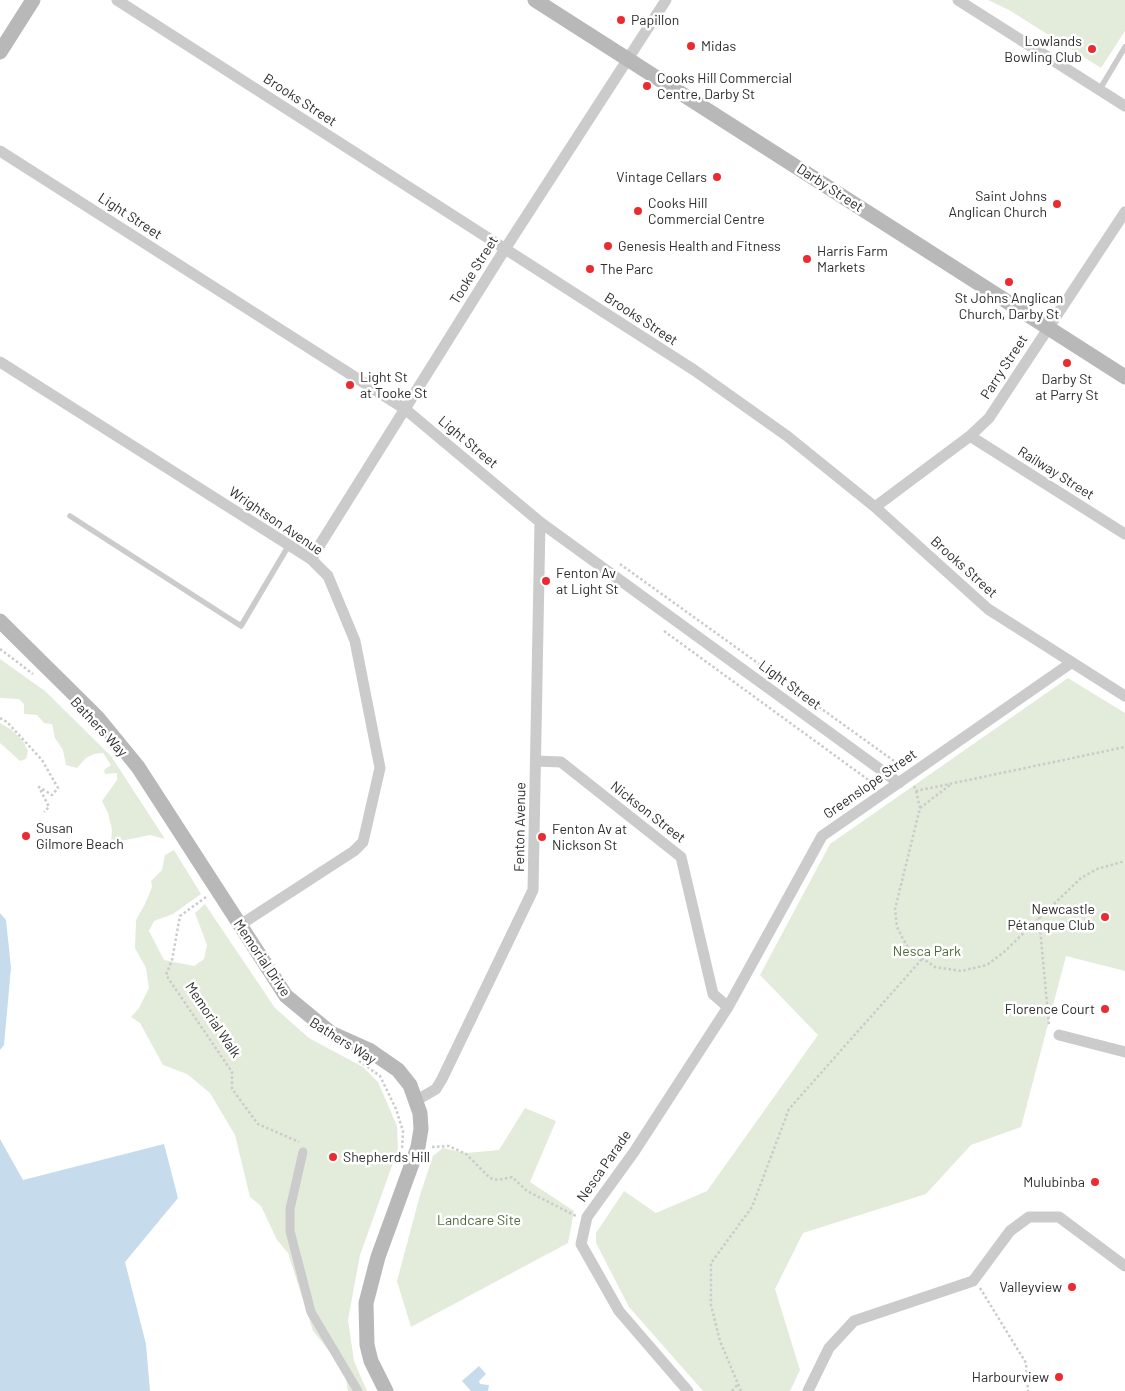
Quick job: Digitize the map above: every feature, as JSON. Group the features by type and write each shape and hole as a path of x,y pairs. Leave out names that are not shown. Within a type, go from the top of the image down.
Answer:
{"main road":[{"path":"0,52 32,0"},
{"name":"Darby Street","path":"535,0 1125,377"},
{"name":"Memorial Drive","path":"0,621 96,717 138,767 240,926 291,1001 331,1034 369,1050 398,1070 417,1100 421,1129 418,1147 378,1257 366,1303 367,1346 371,1361 386,1391"}],"street":[{"name":"Brooks Street","path":"117,0 694,370 787,436 875,508 988,609 1125,696"},
{"name":"Tooke Street","path":"311,559 505,249 666,0"},
{"path":"958,0 1125,106"},
{"name":"Light Street","path":"0,150 405,409 540,522 899,783"},
{"name":"Parry Street","path":"875,508 970,436 989,418 1125,212"},
{"name":"Wrightson Avenue","path":"0,362 311,559 328,576 355,641 380,768 363,842 358,848 240,926"},
{"name":"Railway Street","path":"970,436 1125,534"},
{"name":"Fenton Avenue","path":"417,1100 436,1088 442,1079 533,890 540,522"},
{"name":"Greenslope Street","path":"728,1007 822,836 1071,663"},
{"name":"Nickson Street","path":"536,761 561,762 681,857 713,994 728,1007"},
{"name":"Nesca Parade","path":"688,1391 619,1312 581,1244 586,1221 634,1152 728,1007"},
{"path":"1059,1036 1125,1052"},
{"path":"303,1152 290,1209 290,1231 311,1312 358,1391"},
{"path":"808,1391 829,1348 854,1321 973,1281 1010,1231 1029,1217 1059,1217 1125,1266"}],"lane":[{"path":"1100,89 1125,47"},
{"path":"70,516 241,626 289,545"}],"path":[{"path":"614,560 901,766"},
{"path":"664,631 874,784"},
{"path":"0,649 35,676"},
{"path":"0,718 7,722 42,760 58,788 52,796 39,786 49,807 44,812"},
{"path":"916,791 1125,747"},
{"path":"920,808 952,784"},
{"path":"913,786 920,808 895,909 897,927 903,939 922,959 944,970 961,972 976,969 996,958 1081,878 1096,869 1125,861"},
{"name":"Memorial Walk","path":"202,888 208,896 180,916 172,960 166,975 232,1072 232,1090 258,1124 305,1145 303,1152"},
{"path":"1039,917 1049,1025"},
{"path":"741,1391 720,1341 711,1305 712,1263 752,1207 789,1109 922,959"},
{"name":"Bathers Way","path":"351,1057 380,1076 396,1109 403,1131 402,1155"},
{"path":"432,1147 449,1146 466,1154 490,1178 498,1180 512,1177 527,1191 586,1221"},
{"path":"985,1293 1026,1363 1028,1391"},
{"path":"732,1391 738,1384"}],"green space":[{"name":"Lowlands Bowling Club","path":"988,0 1125,0 1125,31 1101,68 1009,10"},
{"path":"0,659 45,691 111,756 165,839 150,835 111,843 112,830 108,813 102,801 117,780 117,773 105,774 104,770 111,765 103,753 94,754 86,758 77,768 66,765 63,750 55,738 52,724 44,723 37,715 24,714 24,704 19,699 0,698"},
{"name":"Nesca Park","path":"1068,678 1125,713 1125,971 1066,956 1021,1127 971,1145 926,1194 803,1233 775,1289 800,1370 790,1391 703,1391 629,1307 596,1243 596,1233 624,1191 656,1213 707,1191 818,1035 760,975 830,844"},
{"path":"0,723 12,730 23,741 28,751 26,759 20,761 0,743"},
{"path":"174,850 201,894 173,914 154,921 149,931 164,960 194,966 204,959 207,945 195,913 205,904 275,1008 309,1038 363,1067 378,1082 397,1126 398,1149 360,1255 348,1320 354,1361 367,1391 348,1391 342,1356 330,1352 313,1331 288,1253 277,1240 261,1206 250,1197 235,1135 210,1093 187,1074 163,1065 140,1023 131,1017 139,1008 149,988 146,968 135,948 136,920 152,887 151,881 162,870 165,855"},
{"name":"Landcare Site","path":"525,1108 556,1121 530,1182 574,1211 568,1243 411,1327 397,1281 420,1195 433,1156 443,1148 466,1153 499,1150"}],"water":[{"path":"0,913 6,920 11,968 4,1045 0,1050"},
{"path":"0,1139 23,1180 164,1144 178,1198 125,1262 146,1344 150,1391 0,1391"},
{"path":"479,1366 486,1374 479,1381 480,1384 489,1385 488,1391 471,1391 462,1381"}],"place":[{"name":"Papillon","path":"621,20"},
{"name":"Midas","path":"691,46"},
{"name":"Lowlands Bowling Club","path":"1092,49"},
{"name":"Cooks Hill Commercial Centre, Darby St","path":"647,86"},
{"name":"Vintage Cellars","path":"717,177"},
{"name":"Saint Johns Anglican Church","path":"1057,204"},
{"name":"Cooks Hill Commercial Centre","path":"638,211"},
{"name":"Genesis Health and Fitness","path":"608,246"},
{"name":"Harris Farm Markets","path":"807,259"},
{"name":"The Parc","path":"590,269"},
{"name":"St Johns Anglican Church, Darby St","path":"1009,282"},
{"name":"Darby St at Parry St","path":"1067,363"},
{"name":"Light St at Tooke St","path":"350,385"},
{"name":"Fenton Av at Light St","path":"546,581"},
{"name":"Susan Gilmore Beach","path":"26,836"},
{"name":"Fenton Av at Nickson St","path":"542,837"},
{"name":"Newcastle Pétanque Club","path":"1105,917"},
{"name":"Florence Court","path":"1105,1009"},
{"name":"Shepherds Hill","path":"333,1157"},
{"name":"Mulubinba","path":"1095,1182"},
{"name":"Valleyview","path":"1072,1287"},
{"name":"Harbourview","path":"1059,1377"}]}
